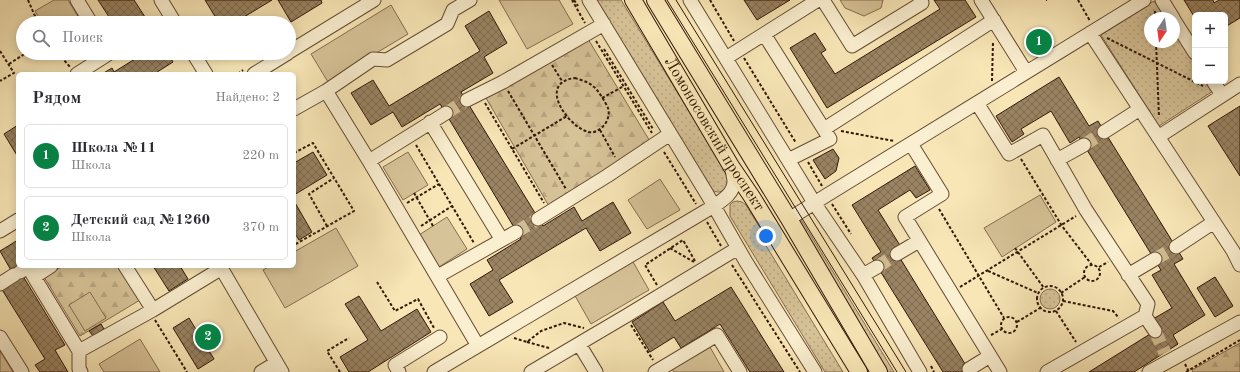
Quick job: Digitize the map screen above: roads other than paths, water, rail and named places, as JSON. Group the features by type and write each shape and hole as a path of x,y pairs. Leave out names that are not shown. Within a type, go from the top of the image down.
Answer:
{"main road":[{"name":"Ломоносовский проспект","path":"633,0 731,166 859,372"},
{"name":"Ломоносовский проспект","path":"655,0 790,219 879,372"},
{"path":"745,187 752,190 759,189 763,183 762,175"}],"street":[{"path":"77,0 87,16"},
{"path":"162,0 171,16"},
{"path":"296,49 374,0"},
{"path":"296,108 326,91 373,59 387,60 447,24 453,10 470,0"},
{"path":"589,0 738,248 815,372"},
{"path":"690,0 815,204 863,276 920,372"},
{"path":"726,58 818,0"},
{"path":"824,0 852,46 922,3 920,0"},
{"path":"981,0 1026,72"},
{"path":"790,219 1026,72 1096,33 1144,0"},
{"path":"1162,0 1170,12"},
{"path":"824,128 994,20"},
{"path":"467,100 502,82 604,24"},
{"path":"1180,29 1192,48"},
{"path":"1096,33 1158,137 1214,222 1236,249 1240,265"},
{"path":"764,34 830,139 788,160"},
{"path":"79,72 99,60"},
{"path":"197,60 205,72"},
{"path":"257,72 277,60"},
{"path":"1210,84 1222,95"},
{"path":"1158,137 1240,84"},
{"path":"326,91 370,161 478,346"},
{"path":"977,103 1009,154 1043,135 1086,210 1148,304 1145,316 1047,372"},
{"path":"1104,132 1140,109"},
{"path":"370,161 446,113"},
{"path":"430,122 502,240"},
{"path":"538,219 622,167 670,134"},
{"path":"911,144 942,194 904,217 1000,372"},
{"path":"1057,160 1084,145"},
{"path":"434,372 726,198 734,181 731,166"},
{"path":"2,226 16,221"},
{"path":"1176,247 1214,222"},
{"path":"438,276 516,232"},
{"path":"897,254 919,241"},
{"path":"531,372 738,248"},
{"path":"1128,275 1155,260"},
{"path":"863,276 878,267"},
{"path":"0,284 26,268"},
{"path":"29,268 80,351 79,369 81,372"},
{"path":"34,277 48,268"},
{"path":"126,268 151,310"},
{"path":"80,351 219,268"},
{"path":"222,268 279,367 261,372"},
{"path":"1145,316 1155,332"},
{"path":"1149,372 1168,356 1240,322"},
{"path":"657,371 717,335 740,372"},
{"path":"0,337 22,372"},
{"path":"399,372 395,365 440,337"},
{"path":"579,344 596,372"},
{"path":"969,369 990,356"}],"tunnel":[{"path":"446,113 467,100"},
{"path":"1084,145 1104,132"},
{"path":"516,232 538,219"},
{"path":"1155,259 1176,247"},
{"path":"877,267 897,254"},
{"path":"1155,331 1165,353"}],"tram line":[{"path":"667,0 897,372"},
{"path":"676,0 906,372"}],"place":[{"name":"Школа №11","path":"1039,42"},
{"name":"Детский сад №1260","path":"208,337"}]}
